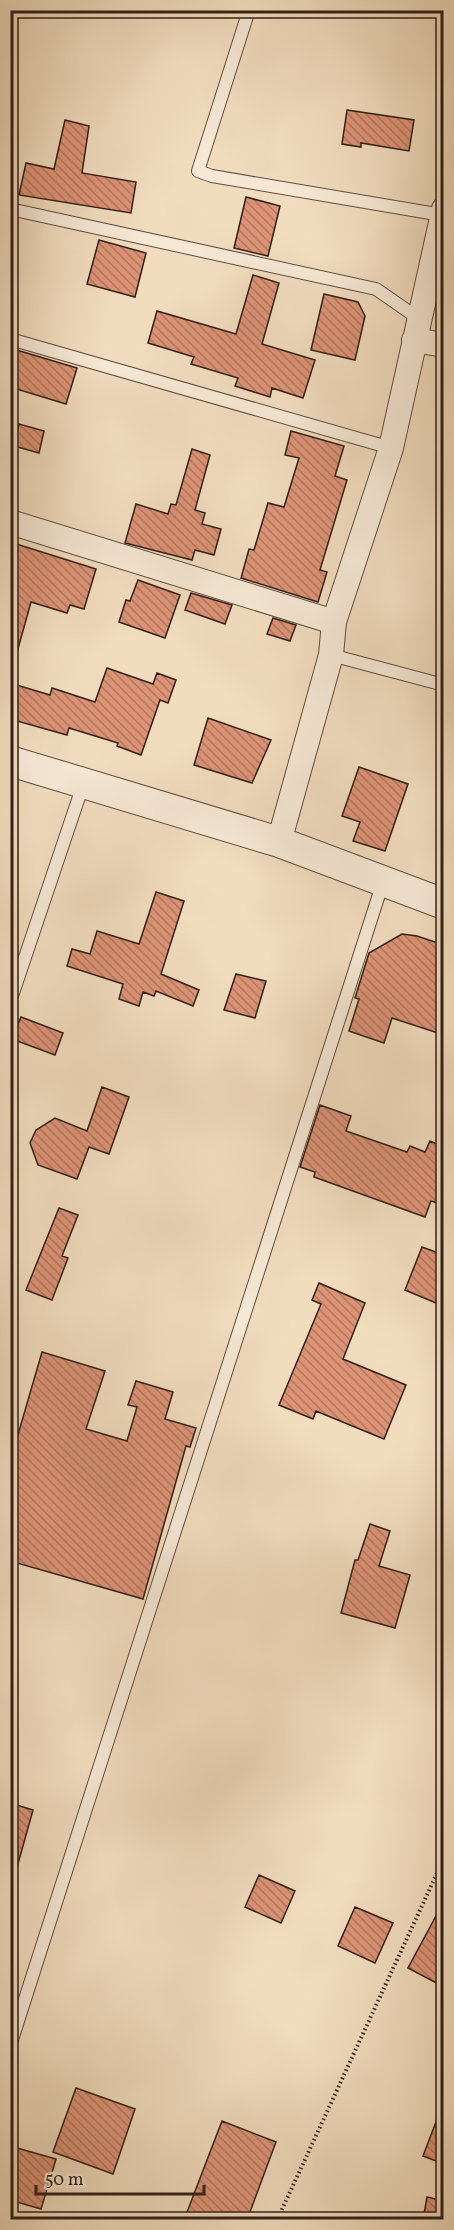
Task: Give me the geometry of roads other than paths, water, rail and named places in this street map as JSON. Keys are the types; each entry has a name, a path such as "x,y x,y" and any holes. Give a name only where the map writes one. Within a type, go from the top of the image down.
{"street":[{"path":"279,842 331,655 333,622 391,448 443,212"},
{"path":"416,329 444,345"},
{"path":"10,522 333,622"},
{"path":"10,761 84,781 279,842 444,904"}],"lane":[{"path":"249,10 198,171 212,176 443,212"},
{"path":"10,209 376,289 416,329"},
{"path":"10,339 391,448"},
{"path":"331,655 444,685"},
{"path":"10,1002 84,781"},
{"path":"10,2046 383,881"}]}
